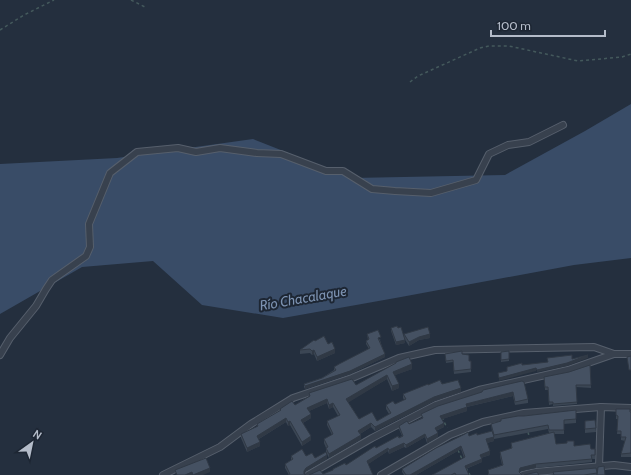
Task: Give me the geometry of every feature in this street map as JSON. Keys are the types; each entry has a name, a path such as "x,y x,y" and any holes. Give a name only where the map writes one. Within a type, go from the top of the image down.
{"street":[{"path":"0,355 10,338 36,306 52,280 86,256 90,248 89,224 110,173 137,152 178,148 196,152 220,148 257,153 281,154 326,171 343,171 372,189 395,192 431,193 476,180 489,154 508,145 530,142 563,125"},
{"path":"163,475 220,447 252,424 293,398 352,378 399,358 435,350 594,347 614,354"},
{"path":"308,475 372,438 436,405 479,390 568,370 614,354 631,354"},
{"path":"381,475 450,435 483,422 524,413 601,407 631,408"},
{"path":"599,467 601,407"},
{"path":"523,475 536,472 614,465 631,467"}],"path":[{"path":"0,30 24,15 54,0"},
{"path":"131,0 145,7"},
{"path":"410,82 418,76 480,48 489,46 509,46 578,61 622,57 631,54"},
{"path":"527,428 530,442"}],"water":[{"name":"Río Chacalaque","path":"631,104 631,258 574,265 283,318 202,305 153,261 82,267 0,314 0,164 117,158 253,139 352,178 505,175"}],"building":[{"path":"397,326 398,328 401,327 405,340 396,342 391,328"},
{"path":"428,327 430,334 409,342 404,334"},
{"path":"378,330 381,337 378,338 385,354 350,371 305,386 304,384 322,378 336,370 334,367 370,348 366,341 369,339 367,334"},
{"path":"324,336 328,344 332,342 335,349 317,357 314,350 300,350 314,340 315,341"},
{"path":"462,351 462,354 469,355 471,369 454,371 453,360 446,361 445,354"},
{"path":"509,351 509,359 501,360 501,352"},
{"path":"572,355 572,359 588,355 567,363 537,370 536,368 499,378 498,373 507,371 507,367 522,363 522,365 548,362 547,358"},
{"path":"631,356 631,370 629,370 627,357"},
{"path":"409,357 412,364 393,372 399,384 392,386 387,375 346,399 359,419 372,412 377,421 391,413 386,405 393,401 395,404 406,399 403,394 440,380 442,384 458,380 461,388 434,397 375,427 371,423 358,431 361,435 329,454 326,448 328,447 324,439 333,434 327,421 340,415 333,403 329,405 327,399 307,408 311,414 301,420 311,436 302,442 290,421 288,422 286,418 257,436 260,442 247,448 241,434 258,426 257,424 281,410 280,409 292,401 295,405 310,396 309,393 352,379 356,385 396,362"},
{"path":"590,365 591,385 576,385 577,402 553,404 553,402 549,402 548,387 545,387 544,377 569,372"},
{"path":"522,381 524,382 528,399 515,402 513,392 466,404 467,407 440,416 444,423 435,428 438,433 427,439 425,434 406,445 404,443 389,450 388,448 367,461 373,475 309,475 320,470 323,474 345,463 346,465 375,446 376,448 398,436 399,438 403,436 399,426 407,421 409,424 423,418 421,414 438,406 482,392 483,390"},
{"path":"616,409 630,409 631,453 621,454 626,437 621,437 621,431 617,431 618,416 616,415"},
{"path":"576,410 576,419 564,420 564,430 549,430 548,425 494,435 491,424 501,421 501,419 518,416"},
{"path":"595,420 596,428 585,429 585,421"},
{"path":"492,431 494,437 486,439 490,451 480,455 482,459 465,466 469,475 456,475 455,473 451,475 432,475 465,457 461,446 410,475 406,475 402,469 436,448 468,432 469,436 477,433 477,435"},
{"path":"554,432 556,444 574,441 574,446 590,444 591,449 595,449 595,455 591,455 592,459 536,464 520,468 519,472 522,475 489,475 488,470 503,465 500,452 512,448 511,443"},
{"path":"302,449 306,456 312,453 315,458 326,452 327,455 306,468 304,474 306,475 288,475 290,474 285,464 293,459 291,456"},
{"path":"206,458 210,468 193,475 192,472 185,475 177,475 175,470"},
{"path":"604,466 605,475 597,475 598,467"},
{"path":"596,468 597,473 584,475 554,475 553,472"},
{"path":"537,472 539,475 524,475"}]}
